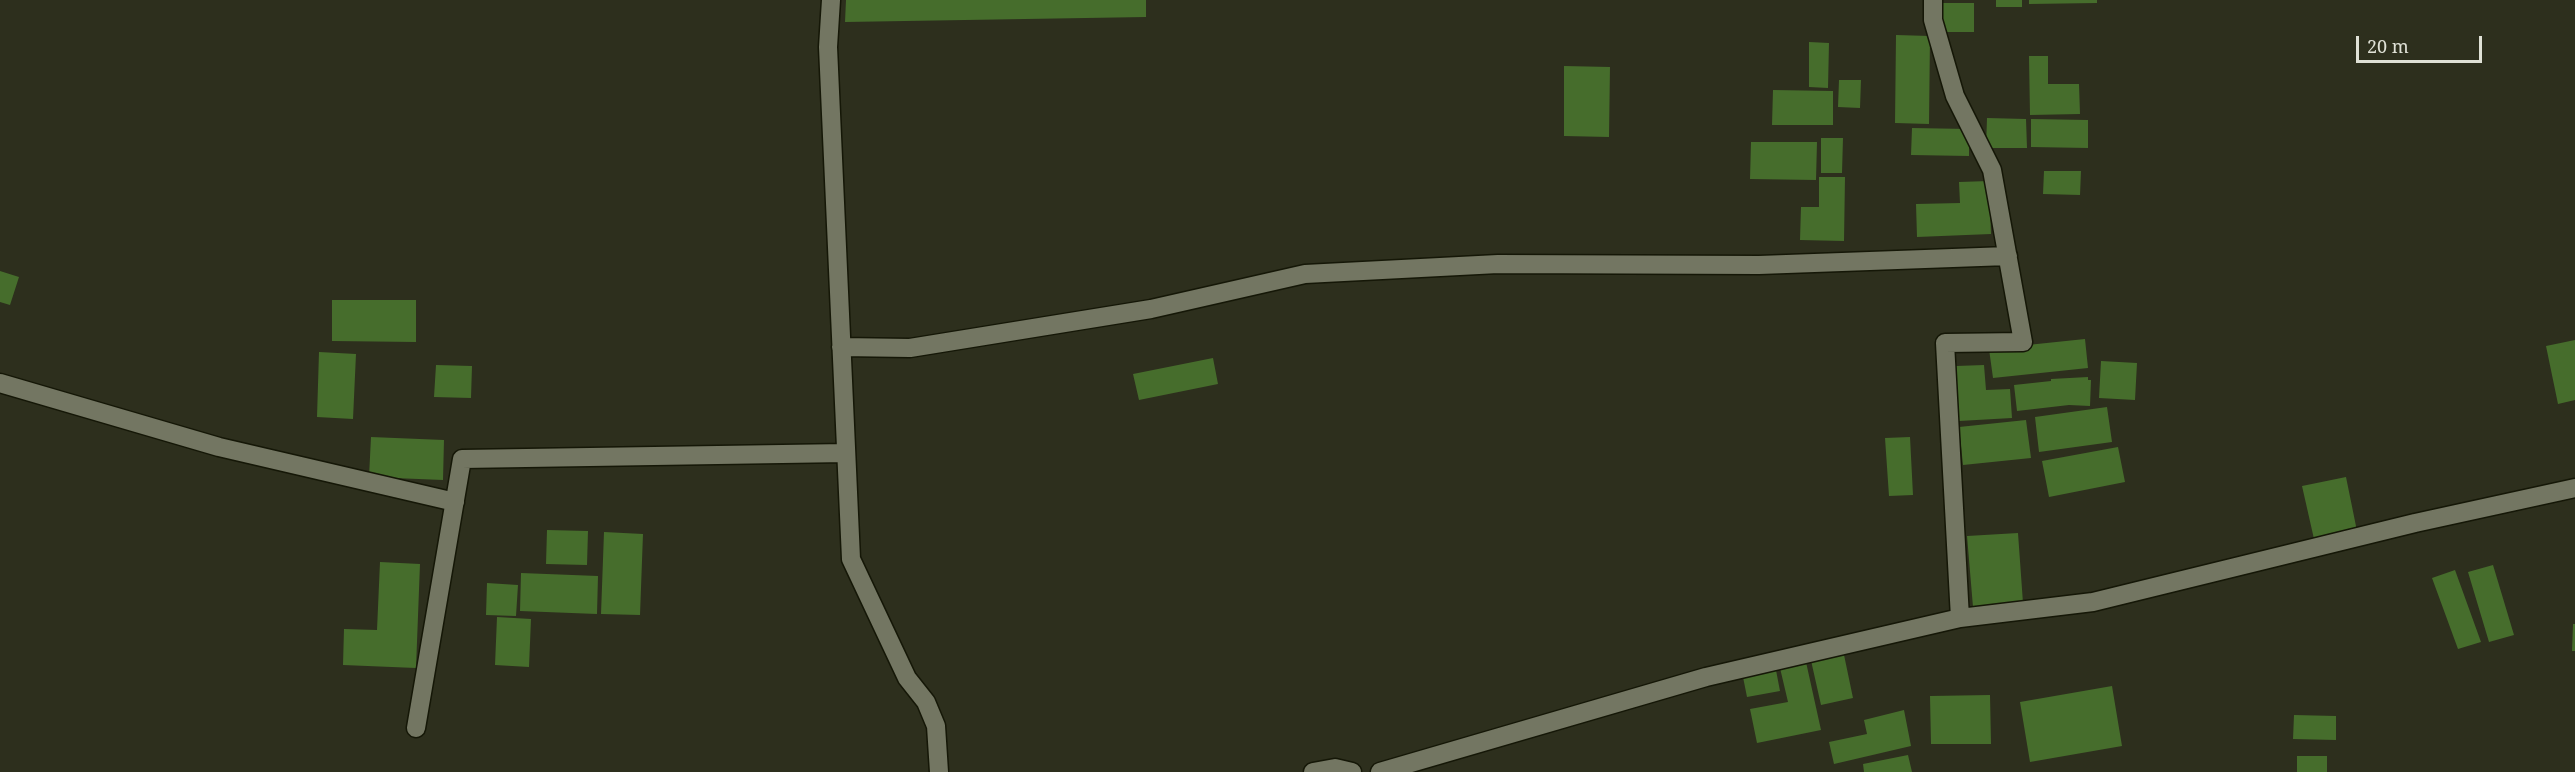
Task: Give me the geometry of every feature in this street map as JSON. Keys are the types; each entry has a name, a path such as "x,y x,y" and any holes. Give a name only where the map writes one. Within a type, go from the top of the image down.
{"street":[{"path":"831,0 828,47 851,559 907,678 926,702 936,726 939,772"},
{"path":"1933,0 1933,20 1955,96 1992,170 2022,342 1945,343 1959,618"},
{"path":"841,347 910,348 968,339 1151,309 1305,274 1498,264 1759,265 2007,256"},
{"path":"0,383 219,447 454,502"},
{"path":"416,728 462,459 846,453"},
{"path":"1380,772 1706,677 1959,618 2093,602 2415,523 2575,488"},
{"path":"1313,772 1335,768 1352,772"}],"building":[{"path":"846,0 1146,0 1146,17 845,22"},
{"path":"1996,0 2022,0 2022,7 1996,7"},
{"path":"2029,0 2097,0 2097,3 2029,4"},
{"path":"1941,3 1974,3 1974,32 1941,32"},
{"path":"1896,35 1930,36 1929,124 1895,123"},
{"path":"1809,42 1829,43 1828,88 1809,87"},
{"path":"2029,56 2048,56 2048,84 2079,84 2080,114 2030,115"},
{"path":"1564,66 1610,67 1609,137 1564,136"},
{"path":"1839,80 1861,80 1860,108 1838,107"},
{"path":"1773,90 1833,91 1833,125 1772,125"},
{"path":"1987,118 2026,119 2027,148 1986,148"},
{"path":"2031,119 2088,120 2088,148 2031,147"},
{"path":"1912,128 1969,129 1969,156 1911,155"},
{"path":"1821,138 1843,138 1842,173 1821,173"},
{"path":"1751,142 1817,142 1816,180 1750,179"},
{"path":"2044,171 2081,171 2080,195 2043,194"},
{"path":"1819,177 1845,177 1844,241 1800,240 1801,207 1819,207"},
{"path":"1989,181 1991,234 1917,237 1916,204 1960,203 1959,182"},
{"path":"0,271 19,277 10,305 0,302"},
{"path":"332,300 416,300 416,342 332,341"},
{"path":"2085,339 2088,368 1993,378 1989,349"},
{"path":"2575,340 2575,400 2558,404 2546,346"},
{"path":"319,352 356,354 353,419 317,417"},
{"path":"1213,358 1218,384 1139,400 1133,374"},
{"path":"2101,361 2137,363 2135,400 2099,398"},
{"path":"436,365 472,366 471,398 434,397"},
{"path":"1984,365 1986,390 2010,389 2012,418 1959,421 1956,366"},
{"path":"2088,377 2088,380 2091,380 2090,406 2069,405 2017,411 2014,385 2051,381 2051,379"},
{"path":"2107,407 2112,442 2039,452 2035,417"},
{"path":"2026,420 2031,458 1963,465 1959,427"},
{"path":"371,437 444,440 443,480 369,477"},
{"path":"1910,437 1913,495 1889,496 1885,438"},
{"path":"2118,447 2125,482 2049,497 2042,461"},
{"path":"2346,477 2357,531 2314,539 2302,486"},
{"path":"547,530 588,531 587,565 546,564"},
{"path":"604,532 643,534 640,615 601,614"},
{"path":"2018,533 2023,603 1973,607 1967,536"},
{"path":"380,562 420,564 416,668 343,665 344,629 377,630"},
{"path":"2493,565 2514,635 2489,642 2468,572"},
{"path":"2455,570 2481,642 2458,649 2432,578"},
{"path":"521,573 598,576 597,614 520,611"},
{"path":"487,583 518,585 516,616 486,615"},
{"path":"497,617 531,619 529,667 495,665"},
{"path":"2573,624 2575,624 2575,651 2572,651"},
{"path":"1843,650 1853,698 1821,705 1810,656"},
{"path":"1806,662 1821,730 1757,743 1750,709 1788,702 1780,668"},
{"path":"1775,665 1780,691 1747,697 1742,672"},
{"path":"2112,686 2122,746 2030,762 2020,702"},
{"path":"1990,695 1991,744 1931,744 1930,696"},
{"path":"1904,710 1911,746 1834,764 1829,742 1867,734 1864,720"},
{"path":"2294,715 2336,716 2336,740 2293,739"},
{"path":"1908,755 1912,772 1864,772 1863,764"},
{"path":"2297,756 2327,756 2327,772 2297,772"}]}
